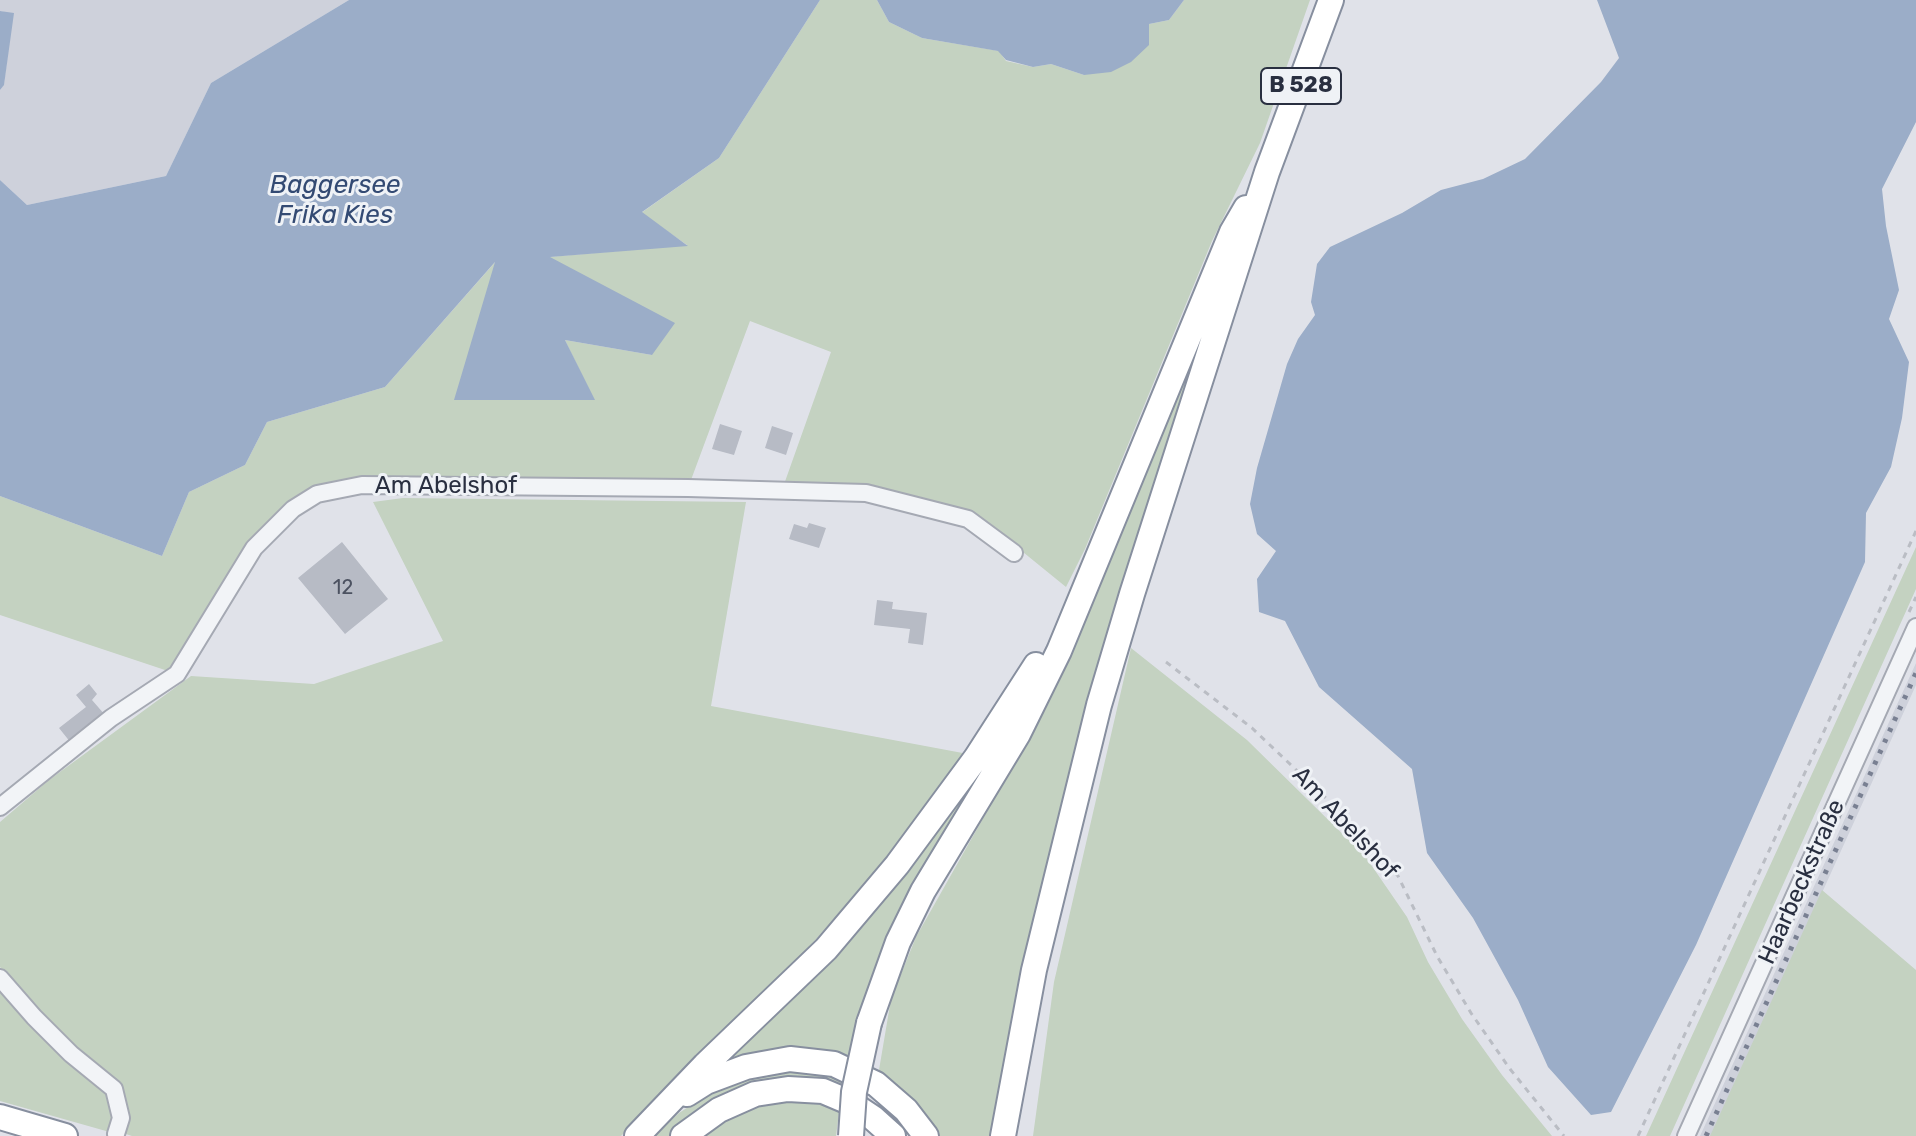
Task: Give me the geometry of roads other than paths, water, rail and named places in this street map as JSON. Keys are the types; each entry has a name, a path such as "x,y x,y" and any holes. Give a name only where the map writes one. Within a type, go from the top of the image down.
{"highway":[{"name":"B 528","path":"1267,172 1331,0"},
{"path":"851,1136 854,1092 869,1023 898,942 923,891 1018,734 1059,651 1232,232 1267,172"},
{"path":"1003,1136 1034,970 1099,705 1141,563 1267,172"},
{"path":"642,1131 705,1065 826,949 897,865 968,770 1032,672 1104,539"},
{"path":"642,1131 706,1082 746,1067 790,1059 834,1064 876,1084 906,1110 926,1136"},
{"path":"683,1136 719,1110 755,1094 788,1089 823,1091 849,1102 893,1136"},
{"path":"0,1117 65,1136"}],"street":[{"name":"Am Abelshof","path":"0,807 111,718 177,674 254,548 293,509 317,494 362,485 866,493 968,519 1014,553"},
{"name":"Haarbeckstraße","path":"1686,1136 1916,627"},
{"path":"0,978 52,1035 114,1089 121,1118 116,1134"}],"water":[{"name":"Baggersee Frika Kies","path":"349,0 820,0 719,158 642,212 688,246 550,257 675,323 652,355 565,340 595,400 454,400 495,262 385,387 267,422 245,465 189,492 162,556 0,496 0,180 27,205 166,176 211,83"},
{"path":"877,0 1184,0 1169,20 1149,24 1149,45 1131,62 1111,72 1084,75 1051,64 1033,67 1006,60 998,51 922,38 889,22"},
{"path":"1597,0 1916,0 1916,122 1882,189 1899,290 1889,319 1909,362 1902,418 1891,467 1866,513 1865,562 1696,945 1611,1112 1591,1115 1548,1067 1518,1000 1473,918 1427,853 1412,769 1319,687 1285,621 1259,612 1257,579 1276,551 1257,534 1250,504 1257,468 1287,364 1298,339 1315,315 1311,302 1317,264 1330,247 1402,213 1441,190 1483,179 1525,159 1601,82 1619,58"},
{"path":"0,11 14,13 4,85 0,90"}],"railway":[{"path":"1706,1136 1916,673"}]}
